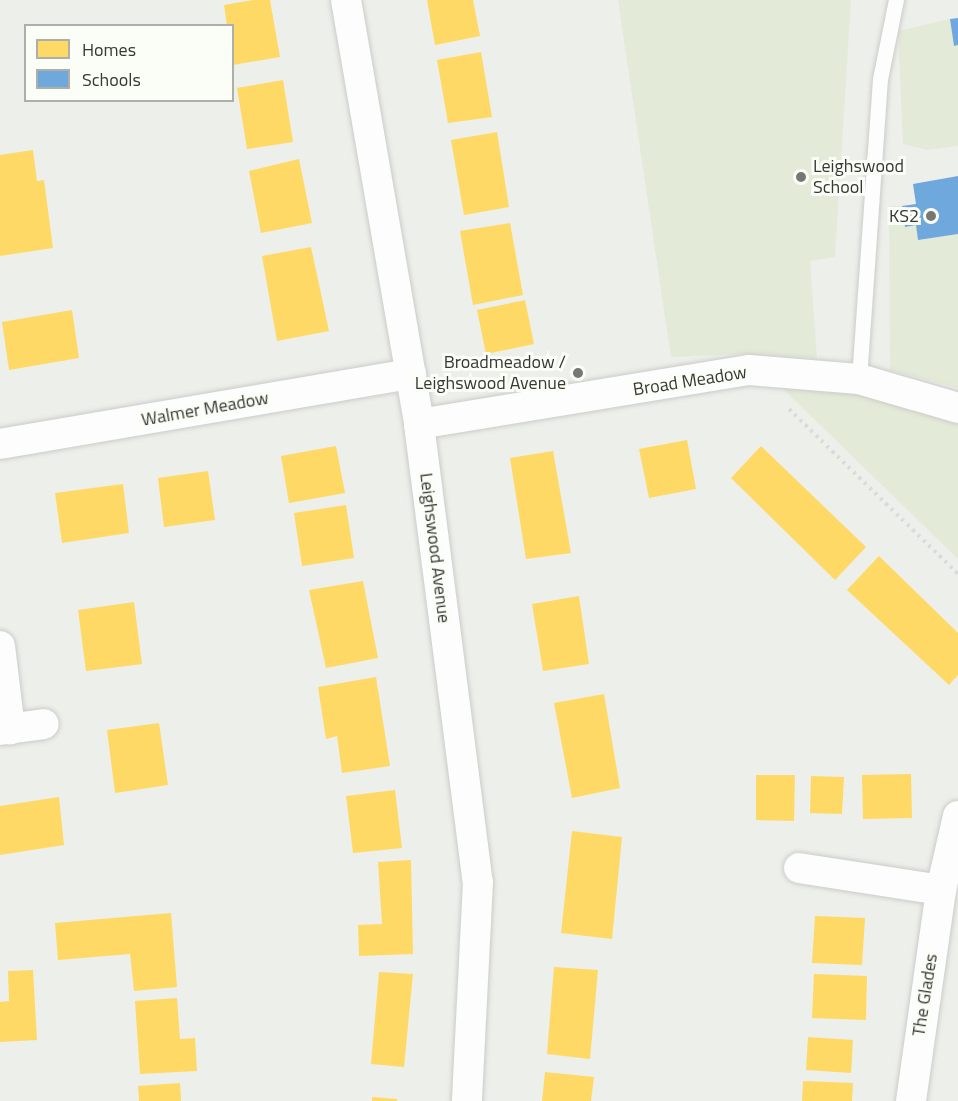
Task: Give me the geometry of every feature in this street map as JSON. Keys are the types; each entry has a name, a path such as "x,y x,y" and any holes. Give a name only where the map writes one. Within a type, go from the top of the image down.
{"street":[{"name":"Leighswood Avenue","path":"346,0 419,424 478,882 467,1101"},
{"name":"Broad Meadow","path":"419,424 749,370 859,379 958,408"},
{"name":"Walmer Meadow","path":"0,444 411,374"},
{"path":"0,646 5,729 44,724"},
{"name":"The Glades","path":"911,1101 941,890 958,816"},
{"path":"799,868 941,890"}],"lane":[{"path":"859,379 880,79 896,0"}],"path":[{"path":"749,370 958,574"}],"green space":[{"path":"618,0 851,0 835,257 810,261 817,358 741,354 671,357"},
{"path":"950,19 954,46 958,45 958,146 927,150 903,144 898,31"},
{"path":"889,206 902,206 905,227 916,225 919,240 958,234 958,388 890,370"},
{"path":"779,385 852,388 958,420 958,559"}],"building: Homes":[{"path":"253,0 270,0 280,57 234,65 234,24 227,24 224,5"},
{"path":"427,0 473,0 480,36 435,45"},
{"path":"481,52 492,117 448,123 437,60"},
{"path":"283,80 293,142 247,149 237,88"},
{"path":"497,132 509,207 464,215 451,140"},
{"path":"33,150 37,181 44,180 53,248 0,256 0,155"},
{"path":"299,159 312,223 261,233 249,171"},
{"path":"510,223 523,295 473,305 460,231"},
{"path":"311,247 329,331 277,341 262,256"},
{"path":"525,300 534,344 486,354 477,310"},
{"path":"72,310 79,358 9,370 2,322"},
{"path":"687,440 696,489 649,498 639,449"},
{"path":"336,446 345,493 289,503 281,456"},
{"path":"761,446 866,547 835,580 731,478"},
{"path":"553,451 571,553 526,559 510,458"},
{"path":"208,471 215,520 164,527 158,478"},
{"path":"123,484 129,533 62,543 55,493"},
{"path":"346,505 354,558 302,566 294,513"},
{"path":"879,556 958,633 958,675 949,685 847,590"},
{"path":"363,581 378,658 326,668 309,590"},
{"path":"579,596 589,664 543,671 532,604"},
{"path":"134,602 142,664 86,671 78,610"},
{"path":"376,677 390,766 342,773 337,736 326,739 318,687"},
{"path":"604,694 620,788 572,798 554,703"},
{"path":"159,723 168,785 115,793 107,730"},
{"path":"911,774 912,818 863,819 862,775"},
{"path":"756,775 795,775 794,821 756,820"},
{"path":"811,776 844,777 842,814 810,813"},
{"path":"395,790 402,848 353,853 346,796"},
{"path":"59,797 64,845 0,855 0,806"},
{"path":"572,831 622,837 612,939 561,933"},
{"path":"411,860 413,954 359,956 358,925 382,924 378,862"},
{"path":"171,913 177,987 134,991 130,954 58,960 55,923"},
{"path":"815,916 865,918 862,965 812,963"},
{"path":"554,967 598,970 590,1059 547,1054"},
{"path":"33,970 37,1040 0,1042 0,1002 9,1001 8,971"},
{"path":"379,972 413,974 404,1067 371,1064"},
{"path":"814,974 867,976 866,1020 812,1018"},
{"path":"177,998 180,1039 195,1038 197,1071 140,1074 135,1001"},
{"path":"808,1037 853,1040 851,1073 806,1070"},
{"path":"545,1072 594,1077 591,1101 542,1101"},
{"path":"803,1081 853,1083 852,1101 802,1101"},
{"path":"180,1083 181,1101 139,1101 138,1086"},
{"path":"372,1097 397,1099 397,1101 372,1101"}],"building: Schools":[{"path":"958,18 958,45 954,46 950,19"},
{"name":"KS2","path":"958,176 958,234 918,240 916,225 905,227 902,206 916,204 913,184"}],"place":[{"name":"Leighswood School","path":"801,177"},
{"name":"KS2","path":"931,216"},
{"name":"Broadmeadow / Leighswood Avenue","path":"578,373"}]}
